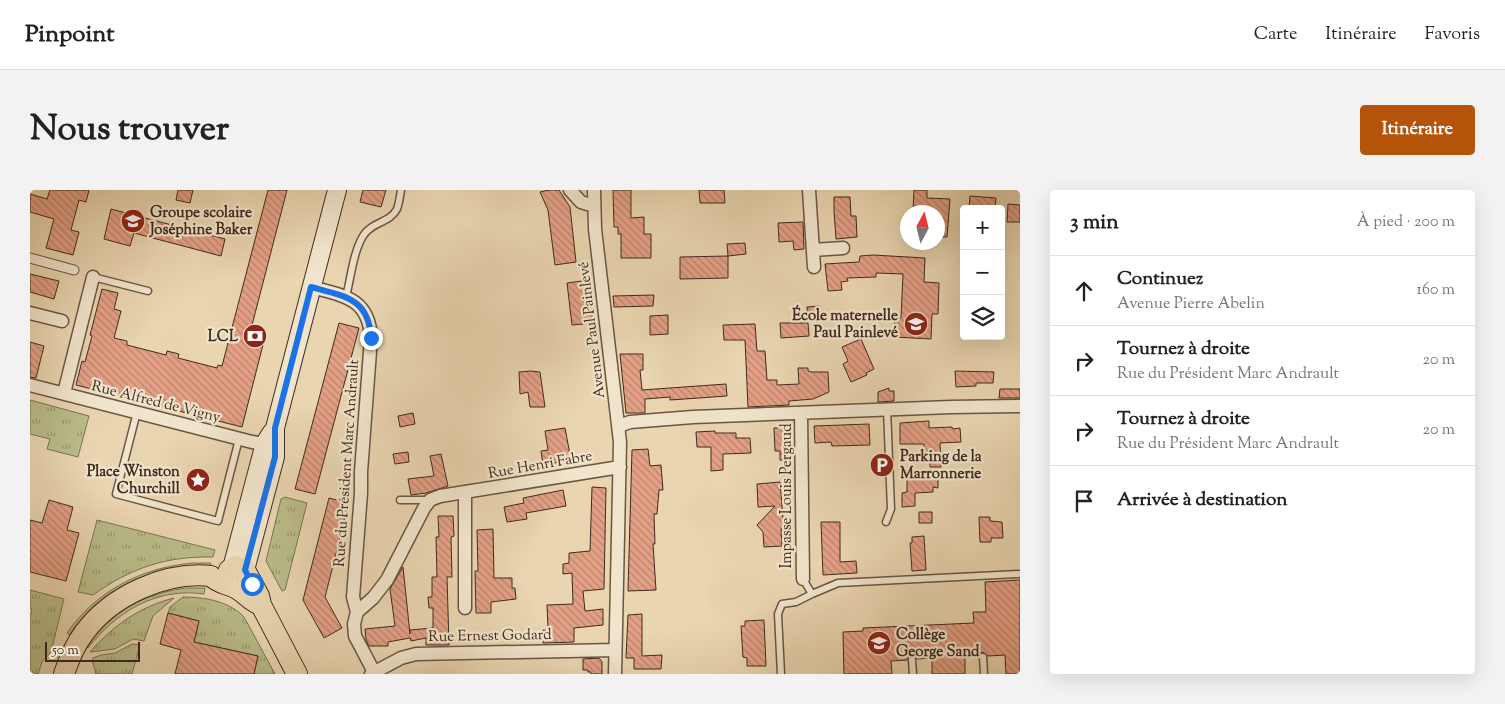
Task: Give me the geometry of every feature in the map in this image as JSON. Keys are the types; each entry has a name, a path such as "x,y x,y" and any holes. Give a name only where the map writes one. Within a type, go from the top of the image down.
{"main road":[{"path":"233,576 275,457 270,444 337,190"},
{"path":"64,674 76,645 84,632 95,620 120,600 169,579 189,576 233,576"},
{"path":"233,576 250,600 261,605 297,674"}],"street":[{"path":"570,190 581,202 594,206"},
{"name":"Avenue Paul Painlevé","path":"594,190 597,248 619,426 620,467 614,674"},
{"path":"809,190 814,267"},
{"path":"813,250 843,248"},
{"path":"30,258 74,270"},
{"path":"64,394 93,277"},
{"name":"Rue du Président Marc Andrault","path":"311,287 346,296 355,301 367,316 370,326 371,338 353,597 357,612 354,624 355,636 372,673"},
{"path":"30,313 62,321"},
{"name":"Rue Alfred de Vigny","path":"30,385 239,439 260,444 270,444"},
{"path":"619,426 630,422 654,420 887,409 1020,406"},
{"name":"Impasse Louis Pergaud","path":"801,413 803,579"},
{"name":"Rue Henri Fabre","path":"430,500 440,496 620,467"},
{"path":"465,493 465,608"},
{"path":"357,612 373,598 387,580 430,500"},
{"name":"Rue Ernest Godard","path":"372,673 401,658 416,654 615,650"}],"lane":[{"path":"346,296 363,236 370,228 391,217 397,210 401,190"},
{"path":"93,277 148,291"},
{"path":"886,522 891,509 887,409"},
{"path":"137,412 116,494 218,521 239,439"},
{"path":"400,500 430,500"},
{"path":"781,674 778,614 782,604 796,602 838,583 1020,574"},
{"path":"803,579 812,594"},
{"path":"983,657 984,674"},
{"path":"912,660 913,674"}],"green space":[{"path":"30,400 89,416 78,457 47,449 50,439 30,434"},
{"path":"285,497 307,503 285,590 282,591 266,561 281,499"},
{"path":"97,520 215,550 213,557 164,561 135,571 93,595 78,592"},
{"path":"192,563 211,563 210,566 168,570 130,582 97,604 82,618 69,635 67,633 92,605 121,584 155,570"},
{"path":"186,588 205,588 204,594 170,594 139,605 111,623 87,647 107,624 130,606 157,594"},
{"path":"30,590 64,599 51,652 42,662 38,674 30,674 30,617 32,609 30,608"},
{"path":"183,597 216,601 231,607 244,617 275,674 254,674 258,656 194,642 199,621 168,613 170,607"},
{"path":"174,598 153,616 144,641 133,639 115,649 90,652 108,633 128,618 149,606"},
{"path":"132,644 140,645 132,674 96,674 93,658 115,653"}],"building":[{"path":"50,190 89,190 86,202 79,200 71,230 79,232 73,255 46,248 54,219 30,212 30,194 47,199"},
{"path":"178,190 193,190 190,203 176,200"},
{"path":"268,190 287,190 251,329 266,333 242,427 76,385 82,361 85,362 102,289 118,293 114,309 121,311 114,338 127,341 127,345 166,355 167,351 179,354 178,358 217,368 218,365 222,366"},
{"path":"363,190 386,190 381,207 360,202"},
{"path":"559,190 570,207 576,262 555,265 548,210 540,192"},
{"path":"613,190 631,190 631,218 644,217 644,234 651,234 651,258 621,258 621,234 618,234 618,227 614,227"},
{"path":"699,190 724,190 725,203 700,203"},
{"path":"914,190 927,190 927,198 950,199 947,237 945,237 945,205 913,205"},
{"path":"970,196 996,198 995,205 969,205"},
{"path":"834,197 850,197 851,216 856,216 857,237 836,239"},
{"path":"1008,204 1020,205 1020,222 1007,222"},
{"path":"111,209 225,239 221,256 134,233 130,246 104,239"},
{"path":"803,222 804,249 794,250 793,241 779,242 778,223"},
{"path":"745,243 746,254 728,256 727,244"},
{"path":"728,256 728,278 680,279 680,257"},
{"path":"860,256 925,258 924,282 939,283 938,314 932,314 931,339 894,337 895,318 901,318 903,274 876,273 876,277 847,278 848,281 841,282 842,290 828,291 825,264 859,262"},
{"path":"30,274 59,281 54,299 30,292"},
{"path":"589,280 594,323 572,325 567,283"},
{"path":"654,295 653,306 614,307 613,296"},
{"path":"820,306 821,318 808,319 807,307"},
{"path":"668,315 668,334 650,335 650,316"},
{"path":"339,323 359,328 315,494 295,489"},
{"path":"780,323 808,323 809,336 781,338"},
{"path":"755,324 757,351 765,351 767,380 777,380 777,385 799,384 798,368 808,368 808,371 812,372 828,372 829,392 813,399 789,401 789,405 748,407 745,340 724,340 723,325"},
{"path":"861,339 874,369 866,373 867,375 851,382 843,364 848,361 842,347"},
{"path":"30,342 44,346 36,378 30,377"},
{"path":"620,354 643,354 643,370 640,370 642,390 726,384 727,396 670,400 670,397 645,399 645,413 626,413"},
{"path":"955,371 994,372 993,383 976,383 976,386 956,387"},
{"path":"519,372 540,372 545,407 530,407 528,392 520,394"},
{"path":"889,388 889,391 894,391 894,401 878,402 878,392"},
{"path":"1000,389 1020,389 1020,398 999,398"},
{"path":"413,413 415,424 400,427 398,416"},
{"path":"929,421 929,428 960,428 961,442 940,443 941,467 930,467 930,452 924,452 924,444 900,444 900,423"},
{"path":"869,424 870,445 832,446 831,442 815,443 814,426"},
{"path":"565,428 571,460 543,465 541,451 548,450 545,431"},
{"path":"774,428 790,428 791,460 780,460 780,451 775,451"},
{"path":"715,431 715,433 736,433 736,438 750,438 751,453 723,454 723,470 711,471 711,447 697,447 696,432"},
{"path":"648,449 650,466 661,465 663,490 659,490 657,514 654,514 655,544 653,544 656,590 628,591 632,450"},
{"path":"408,452 409,462 395,464 393,454"},
{"path":"441,454 448,486 426,493 411,495 408,479 434,476 430,456"},
{"path":"920,475 938,475 938,488 933,487 933,492 915,493 915,506 902,507 902,493 907,492 907,479 920,478"},
{"path":"780,482 784,529 781,529 782,546 764,547 763,532 757,525 775,506 758,507 757,484"},
{"path":"592,487 606,488 604,589 583,591 585,611 603,609 603,625 574,628 574,642 543,643 543,630 546,631 546,628 548,628 547,605 573,604 572,573 563,574 563,564 569,563 569,553 590,551"},
{"path":"563,490 566,506 526,513 527,519 507,522 504,507 524,503 523,498"},
{"path":"329,498 349,503 325,597 342,628 324,638 303,600"},
{"path":"49,500 73,507 67,530 79,533 66,581 30,572 30,520 42,523"},
{"path":"919,512 932,512 932,523 919,523"},
{"path":"438,516 453,516 454,536 451,537 452,577 447,577 449,645 426,645 426,638 411,641 410,638 388,642 388,646 369,646 366,640 365,629 395,626 390,589 403,567 410,634 410,630 433,628 433,608 429,608 428,597 432,597 432,577 437,577 436,537 439,537"},
{"path":"979,517 990,517 990,521 1002,522 1003,538 991,538 991,542 980,542"},
{"path":"821,522 840,522 840,562 856,561 857,573 823,575"},
{"path":"493,529 494,578 512,578 512,588 515,588 516,599 491,602 491,613 476,613 475,571 478,571 477,530"},
{"path":"924,536 926,570 912,571 910,543 912,543 912,537"},
{"path":"1020,580 1020,674 1006,674 1005,655 988,656 983,652 978,656 965,657 965,674 932,674 932,658 917,659 912,655 907,660 891,661 892,674 844,674 843,632 863,631 863,628 974,623 973,612 986,612 985,582"},
{"path":"168,613 199,621 194,642 258,656 254,674 175,674 181,650 160,644"},
{"path":"642,614 642,656 662,655 661,669 634,669 634,658 626,658 628,615"},
{"path":"764,620 766,666 747,666 747,658 743,657 741,626 745,626 745,621"},
{"path":"599,658 602,662 602,674 591,674 588,670 583,670 583,659"}],"place":[{"name":"Groupe scolaire Joséphine Baker","path":"133,221"},
{"name":"École maternelle Paul Painlevé","path":"916,324"},
{"name":"LCL","path":"255,336"},
{"name":"Parking de la Marronnerie","path":"882,465"},
{"name":"Place Winston Churchill","path":"198,480"},
{"name":"Collège George Sand","path":"879,643"}],"route":[{"path":"252,584 245,570 275,457 275,428 311,287 346,296 355,301 367,316 371,338"}]}
